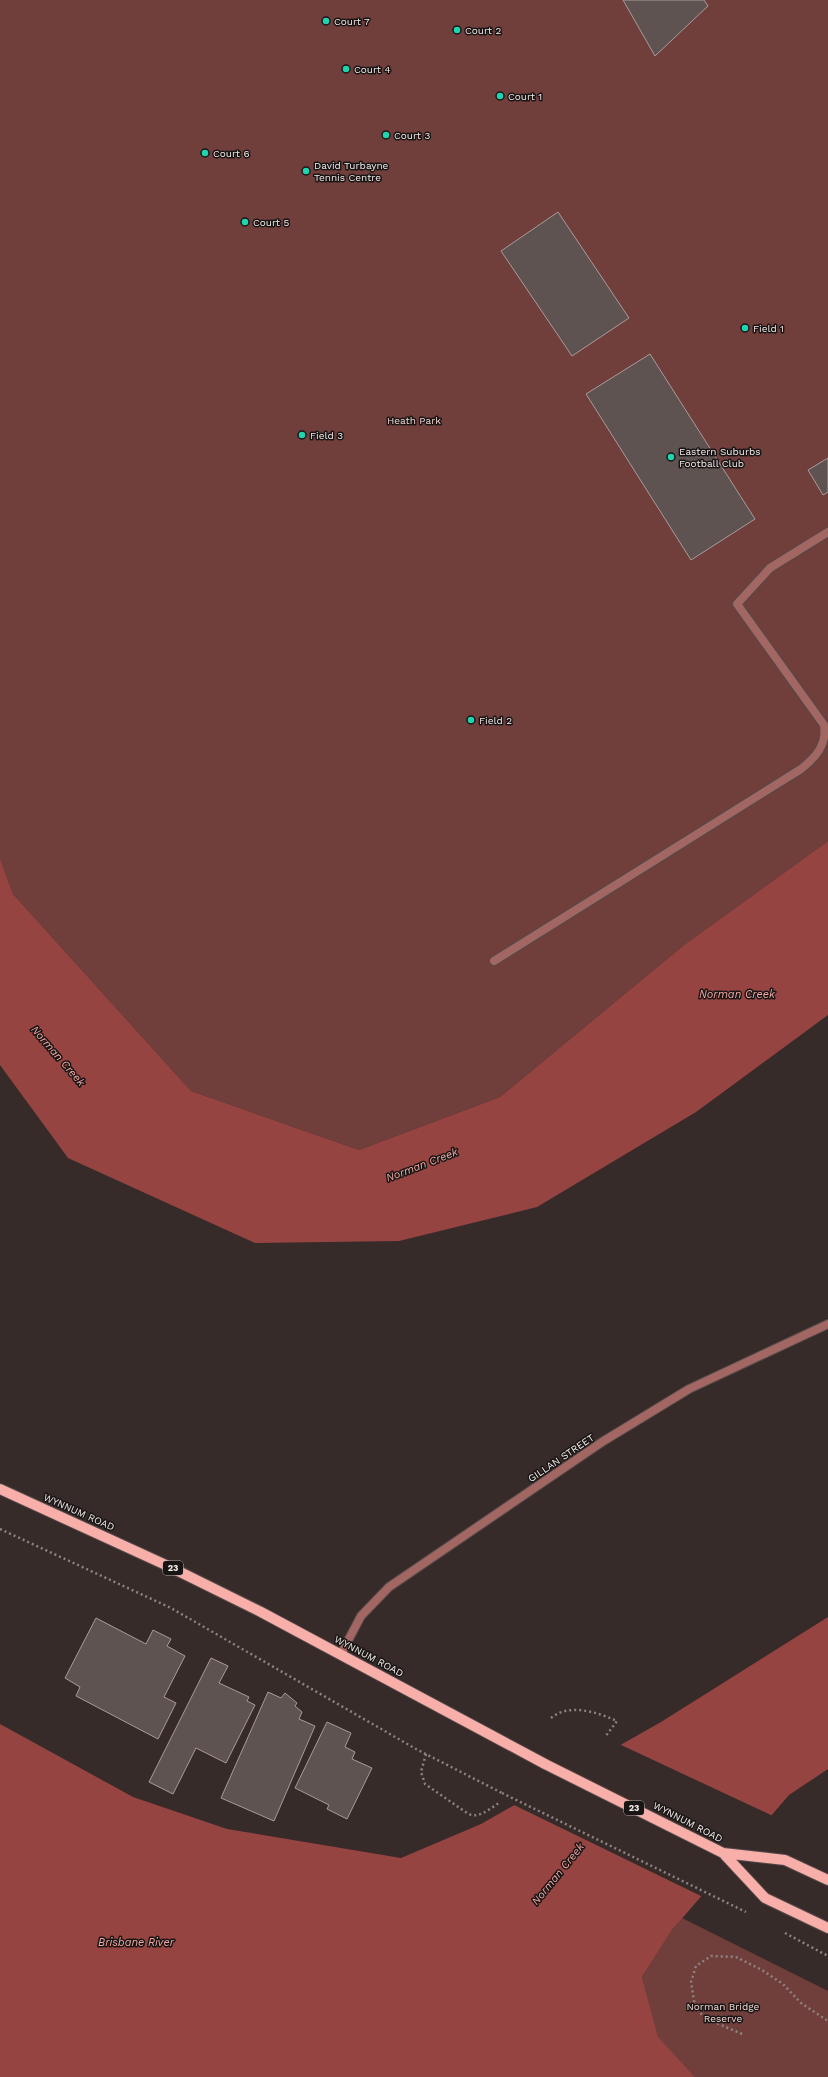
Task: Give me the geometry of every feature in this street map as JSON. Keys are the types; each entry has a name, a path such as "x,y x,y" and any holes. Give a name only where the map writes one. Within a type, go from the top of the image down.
{"main road":[{"name":"WYNNUM ROAD","path":"0,1490 168,1566 341,1654 545,1764 723,1853"},
{"name":"23","path":"723,1853 785,1860 828,1880"},
{"name":"23","path":"723,1853 765,1898 828,1928"}],"street":[{"path":"494,961 801,769 816,757 826,735 824,725 737,604 770,568 828,532"},
{"name":"GILLAN STREET","path":"341,1654 360,1616 389,1587 602,1442 709,1379 828,1324"}],"path":[{"path":"0,1528 171,1608 426,1754 752,1916"},
{"path":"550,1718 558,1712 570,1710 600,1714 617,1721 605,1737"},
{"path":"426,1754 421,1772 425,1784 467,1813 473,1816 478,1816 500,1803"},
{"path":"780,1931 828,1956"},
{"path":"742,2034 705,2018 695,2007 691,1982 696,1966 711,1956 736,1957 762,1970 783,1984 801,2003 828,2021"}],"green space":[{"name":"Heath Park","path":"0,0 828,0 828,841 684,945 500,1097 359,1150 191,1091 13,894 0,858"},
{"name":"Norman Bridge Reserve","path":"682,1918 828,1991 828,2077 695,2077 658,2038 642,1977 672,1930"}],"water":[{"name":"Norman Creek","path":"828,841 828,1015 696,1112 537,1207 399,1241 255,1243 68,1158 0,1065 0,858 13,894 191,1091 359,1150 500,1097 684,945"},
{"name":"Brisbane River","path":"828,1617 828,1769 789,1795 672,1930 642,1977 658,2037 695,2077 0,2077 0,1724 133,1797 227,1829 401,1858 481,1824 661,1722"}],"pier":[{"path":"619,1744 773,1816 703,1897 512,1804"}],"building":[{"path":"623,0 704,0 708,6 655,56"},
{"path":"558,212 629,318 572,356 501,251"},
{"name":"Eastern Suburbs Football Club","path":"650,354 755,519 691,560 586,394"},
{"path":"828,458 828,492 823,495 808,470"},
{"path":"96,1618 146,1644 153,1630 171,1639 167,1646 185,1656 164,1697 176,1703 158,1739 76,1696 80,1687 65,1678"},
{"path":"211,1658 228,1666 219,1683 249,1697 247,1701 255,1705 226,1763 196,1748 173,1794 149,1782"},
{"path":"268,1692 281,1698 285,1693 297,1703 295,1706 302,1712 299,1719 315,1726 274,1821 221,1798"},
{"path":"327,1722 351,1733 345,1747 355,1752 352,1759 372,1768 347,1819 327,1809 329,1805 295,1788"}],"place":[{"name":"Court 7","path":"326,21"},
{"name":"Court 2","path":"457,30"},
{"name":"Court 4","path":"346,69"},
{"name":"Court 1","path":"500,96"},
{"name":"Court 3","path":"386,135"},
{"name":"Court 6","path":"205,153"},
{"name":"David Turbayne Tennis Centre","path":"306,171"},
{"name":"Court 5","path":"245,222"},
{"name":"Field 1","path":"745,328"},
{"name":"Field 3","path":"302,435"},
{"name":"Eastern Suburbs Football Club","path":"671,457"},
{"name":"Field 2","path":"471,720"}]}
